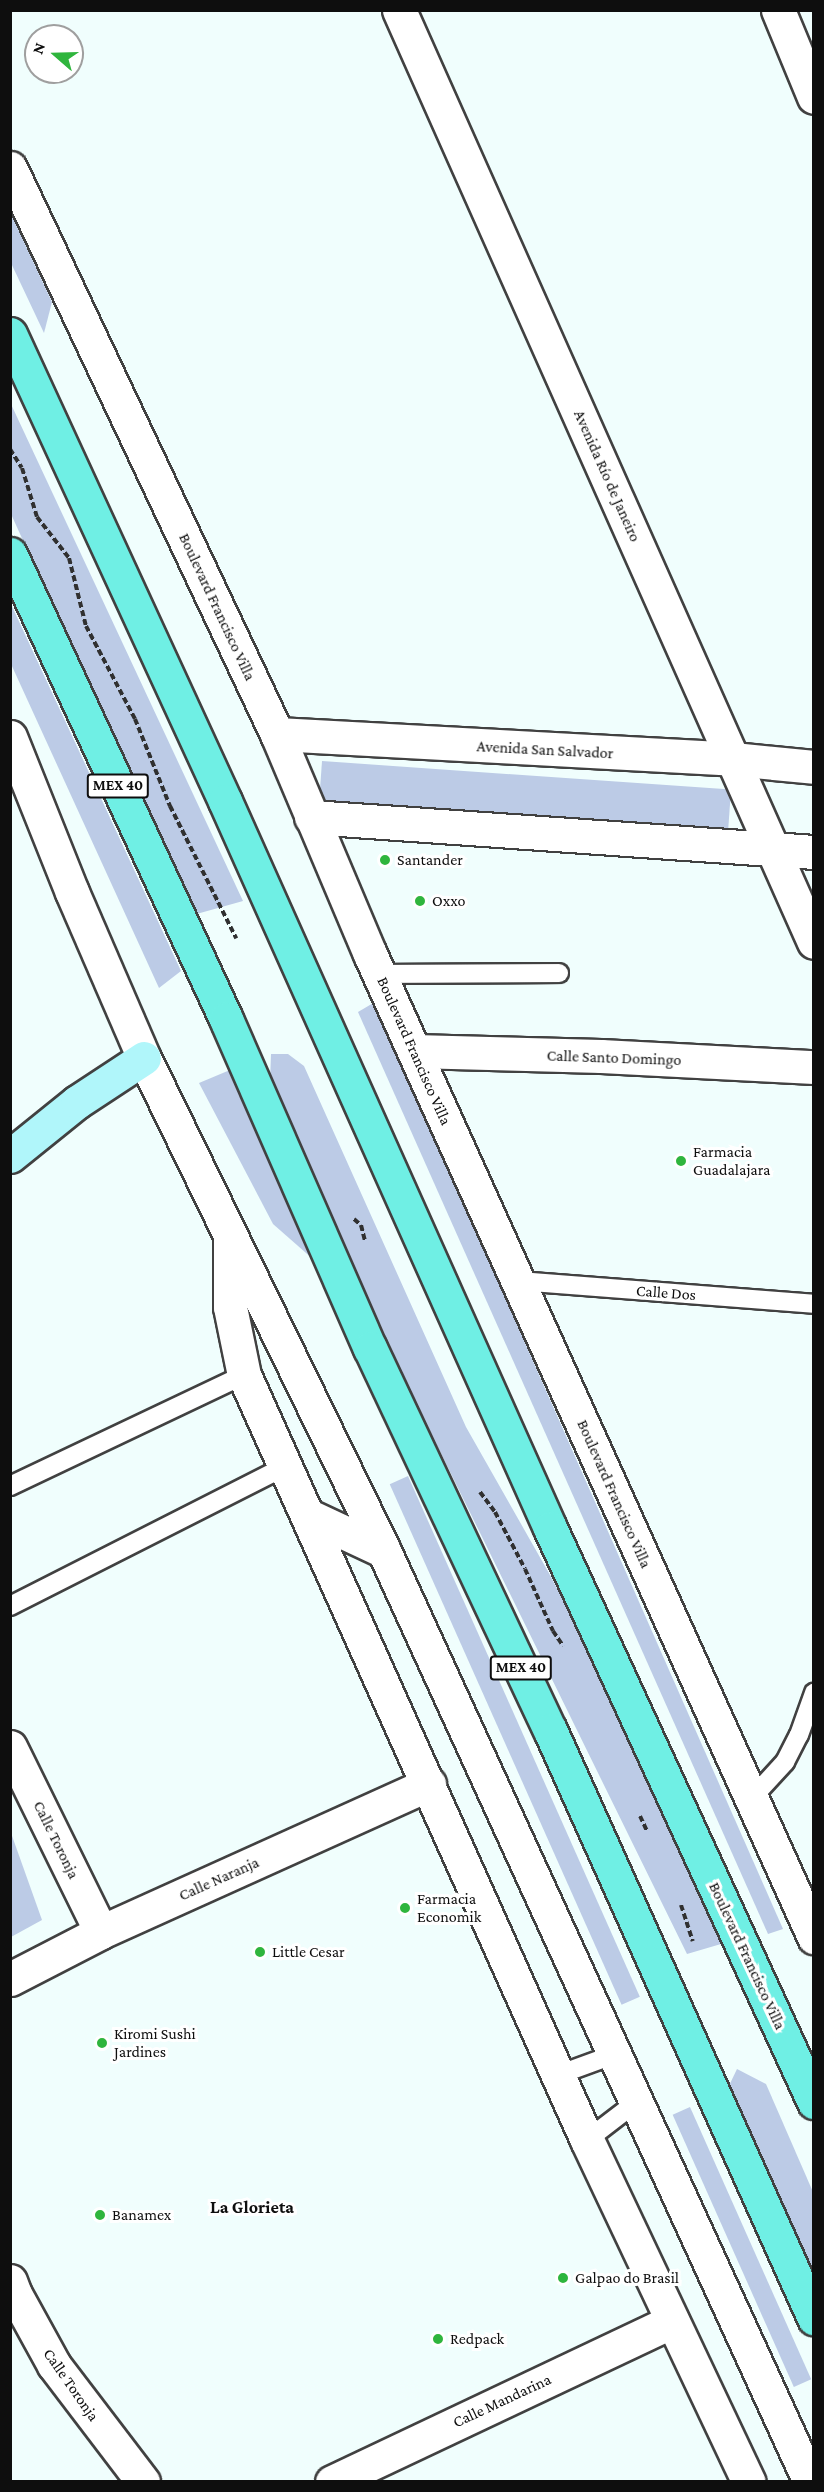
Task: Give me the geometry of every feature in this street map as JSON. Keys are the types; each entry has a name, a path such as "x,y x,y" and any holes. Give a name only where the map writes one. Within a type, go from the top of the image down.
{"main road":[{"name":"Boulevard Francisco Villa","path":"10,334 225,801 540,1506 813,2102"},
{"name":"MEX 40","path":"10,554 226,1019 370,1348 550,1730 813,2318"},
{"path":"10,1156 77,1102 144,1058"}],"street":[{"name":"Avenida Río de Janeiro","path":"399,10 813,942"},
{"path":"778,10 813,97"},
{"name":"Boulevard Francisco Villa","path":"10,168 277,734 414,1051 813,1936"},
{"name":"Avenida San Salvador","path":"277,734 733,759 813,767"},
{"path":"10,737 72,892 144,1058 384,1551 810,2481"},
{"path":"311,817 813,852"},
{"name":"Calle Santo Domingo","path":"414,1051 612,1057 813,1067"},
{"path":"230,1238 230,1307 244,1376 587,2140 749,2481"},
{"path":"306,1515 384,1551"},
{"name":"Calle Toronja","path":"10,1747 101,1932"},
{"name":"Calle Naranja","path":"10,1979 101,1932 429,1784"},
{"name":"Calle Toronja","path":"12,2291 54,2365 143,2481"},
{"name":"Calle Mandarina","path":"335,2481 672,2320"}],"lane":[{"path":"380,974 559,973"},
{"name":"Calle Dos","path":"518,1281 813,1304"},
{"path":"10,1486 244,1376"},
{"path":"10,1606 284,1467"},
{"path":"752,1798 785,1762 800,1735 813,1693"},
{"path":"558,2075 613,2055"},
{"path":"587,2140 635,2103"}],"path":[{"path":"10,449 22,468 37,517 69,558 86,626 135,719 170,806 236,939"},
{"path":"353,1218 361,1225 366,1245"},
{"path":"477,1488 495,1512 525,1569 552,1631 565,1650"},
{"path":"640,1814 649,1833"},
{"path":"680,1900 693,1941"}],"shaded area":[{"path":"11,214 52,302 44,333 11,263"},
{"path":"10,402 243,901 193,915 11,514"},
{"path":"10,602 181,971 159,988 11,664"},
{"path":"322,761 731,790 728,838 319,810"},
{"path":"375,1002 783,1929 768,1934 358,1012"},
{"path":"271,1054 288,1054 304,1066 466,1427 550,1575 640,1749 721,1944 687,1954 339,1246 270,1082"},
{"path":"230,1070 314,1260 273,1224 199,1083"},
{"path":"408,1476 640,1997 622,2005 390,1484"},
{"path":"11,1833 42,1920 10,1937"},
{"path":"737,2069 766,2084 813,2192 813,2285 726,2092"},
{"path":"690,2107 811,2379 794,2387 673,2115"}],"place":[{"name":"Santander","path":"385,860"},
{"name":"Oxxo","path":"420,901"},
{"name":"Farmacia Guadalajara","path":"681,1161"},
{"name":"Farmacia Economik","path":"405,1908"},
{"name":"Little Cesar","path":"260,1952"},
{"name":"Kiromi Sushi Jardines","path":"102,2043"},
{"name":"Banamex","path":"100,2215"},
{"name":"Galpao do Brasil","path":"563,2278"},
{"name":"Redpack","path":"438,2339"}],"district":[{"name":"La Glorieta","path":"252,2207"}]}
